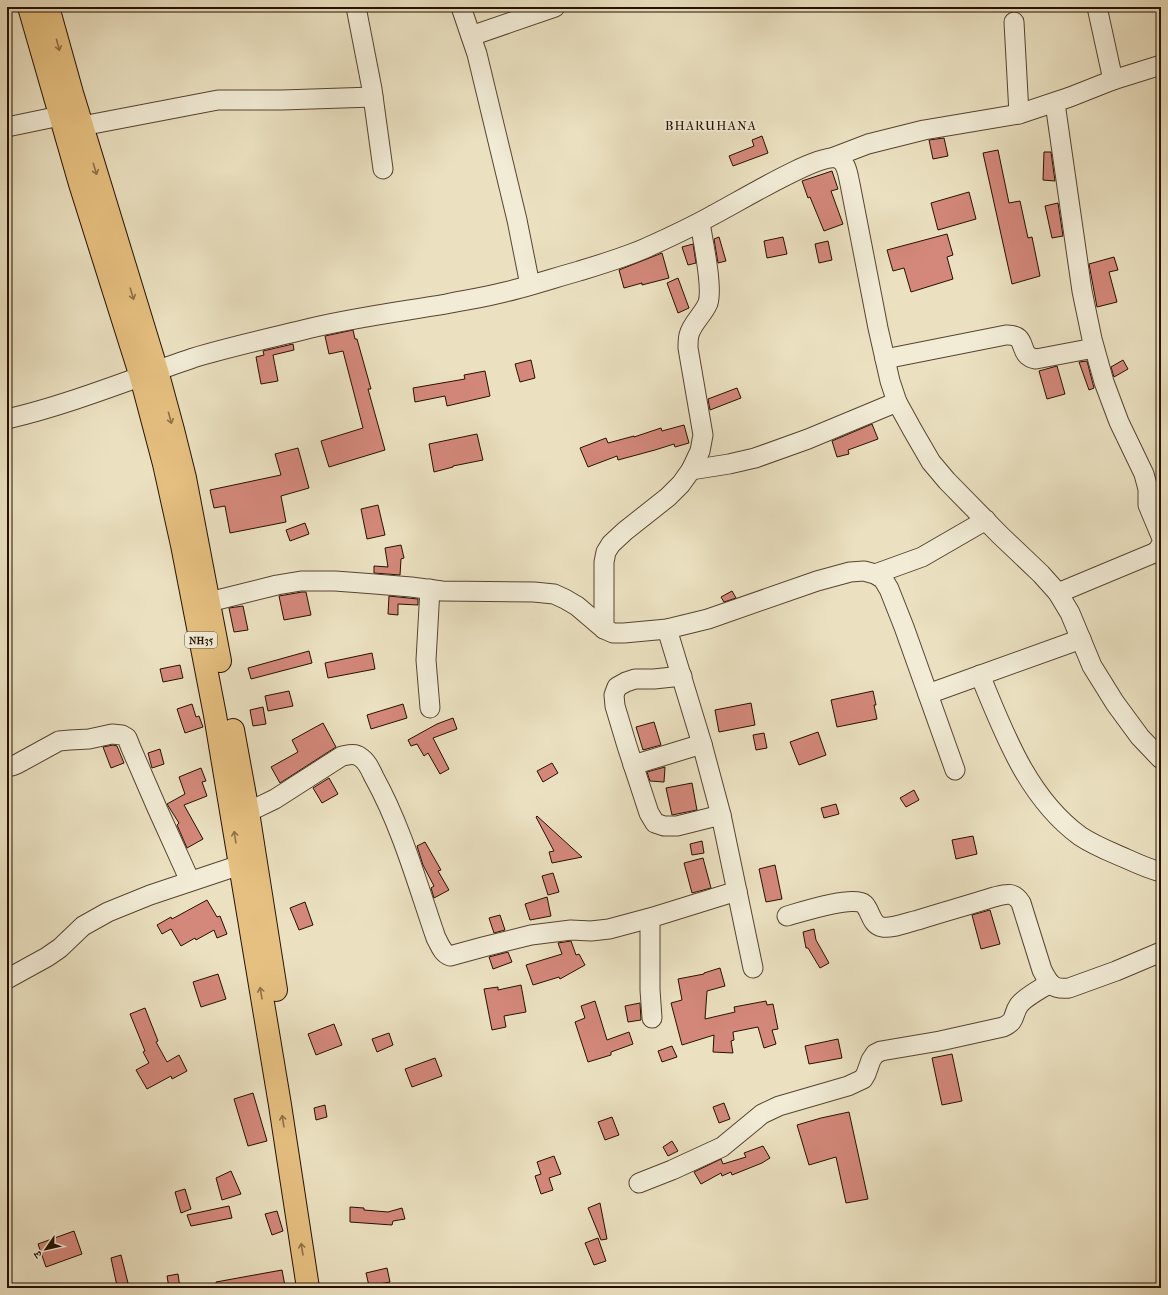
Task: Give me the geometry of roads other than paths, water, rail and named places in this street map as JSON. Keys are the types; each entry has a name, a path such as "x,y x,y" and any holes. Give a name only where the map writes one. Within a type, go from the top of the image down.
{"highway":[{"name":"NH35","path":"29,7 97,242 149,374 185,478 248,812 323,1288"},
{"name":"NH35","path":"48,7 82,126 149,374 164,464 216,715 280,1105 308,1288"}],"street":[{"path":"356,7 373,97 383,169"},
{"path":"461,7 477,54 517,220 530,285"},
{"path":"471,36 555,7"},
{"path":"1097,7 1113,80"},
{"path":"1014,22 1019,114"},
{"path":"7,419 78,399 194,358 234,346 311,328 504,293 611,261 637,252 700,223 790,173 811,164 868,144 924,130 1019,114 1113,80 1161,65"},
{"path":"82,126 218,100 282,100 373,97"},
{"path":"1055,102 1082,291 1094,348 1104,382 1119,422 1144,474 1148,489 1148,505 1161,536"},
{"path":"7,127 60,116"},
{"path":"834,157 844,162 885,359 898,402 913,431 931,462 947,481 1041,574 1058,593 1070,613 1092,666 1140,737 1161,759"},
{"path":"604,629 604,562 606,552 611,544 625,531 668,497 681,484 691,470 700,451 703,435 688,348 689,335 702,315 708,302 709,284 700,223"},
{"path":"885,359 1006,335 1016,336 1020,339 1026,355 1036,360 1094,348"},
{"path":"691,470 755,458 808,439 898,402"},
{"path":"875,574 922,556 986,520"},
{"path":"1058,593 1154,553 1161,545"},
{"path":"209,602 277,585 301,581 359,583 442,591 534,592 554,594 577,606 604,629 613,633 624,633 667,629 708,619 817,581 850,572 864,570 883,579 889,589 955,770"},
{"path":"430,590 426,660 430,708"},
{"path":"667,629 702,744 721,816 753,968"},
{"path":"928,694 1081,639"},
{"path":"980,675 1005,736 1019,763 1034,787 1057,816 1081,836 1102,849 1150,869 1161,872"},
{"path":"682,676 654,679 635,679 617,686 614,695 615,706 649,813 655,823 664,826 677,826 721,816"},
{"path":"7,765 12,766 17,764 59,741 122,734 127,738 132,748 190,881"},
{"path":"633,765 702,744"},
{"path":"248,812 275,799 342,756 351,754 360,757 367,764 382,790 402,838 436,938 441,949 450,956 531,935 571,930 591,931 609,929 737,891"},
{"path":"7,979 47,957 60,948 83,926 108,912 150,895 240,865"},
{"path":"787,916 837,903 858,901 863,904 875,924 880,927 886,927 911,922 994,897 1006,894 1013,895 1018,898 1020,903 1046,979 1055,988 1062,989 1069,988 1161,952"},
{"path":"650,918 650,990 652,1018"},
{"path":"639,1183 672,1170 722,1147 762,1114 779,1106 848,1086 863,1079 871,1060 875,1054 881,1051 940,1041 1003,1027 1010,1024 1019,1005 1050,983"}],"district":[{"name":"BHARUHANA","path":"711,125"}]}
